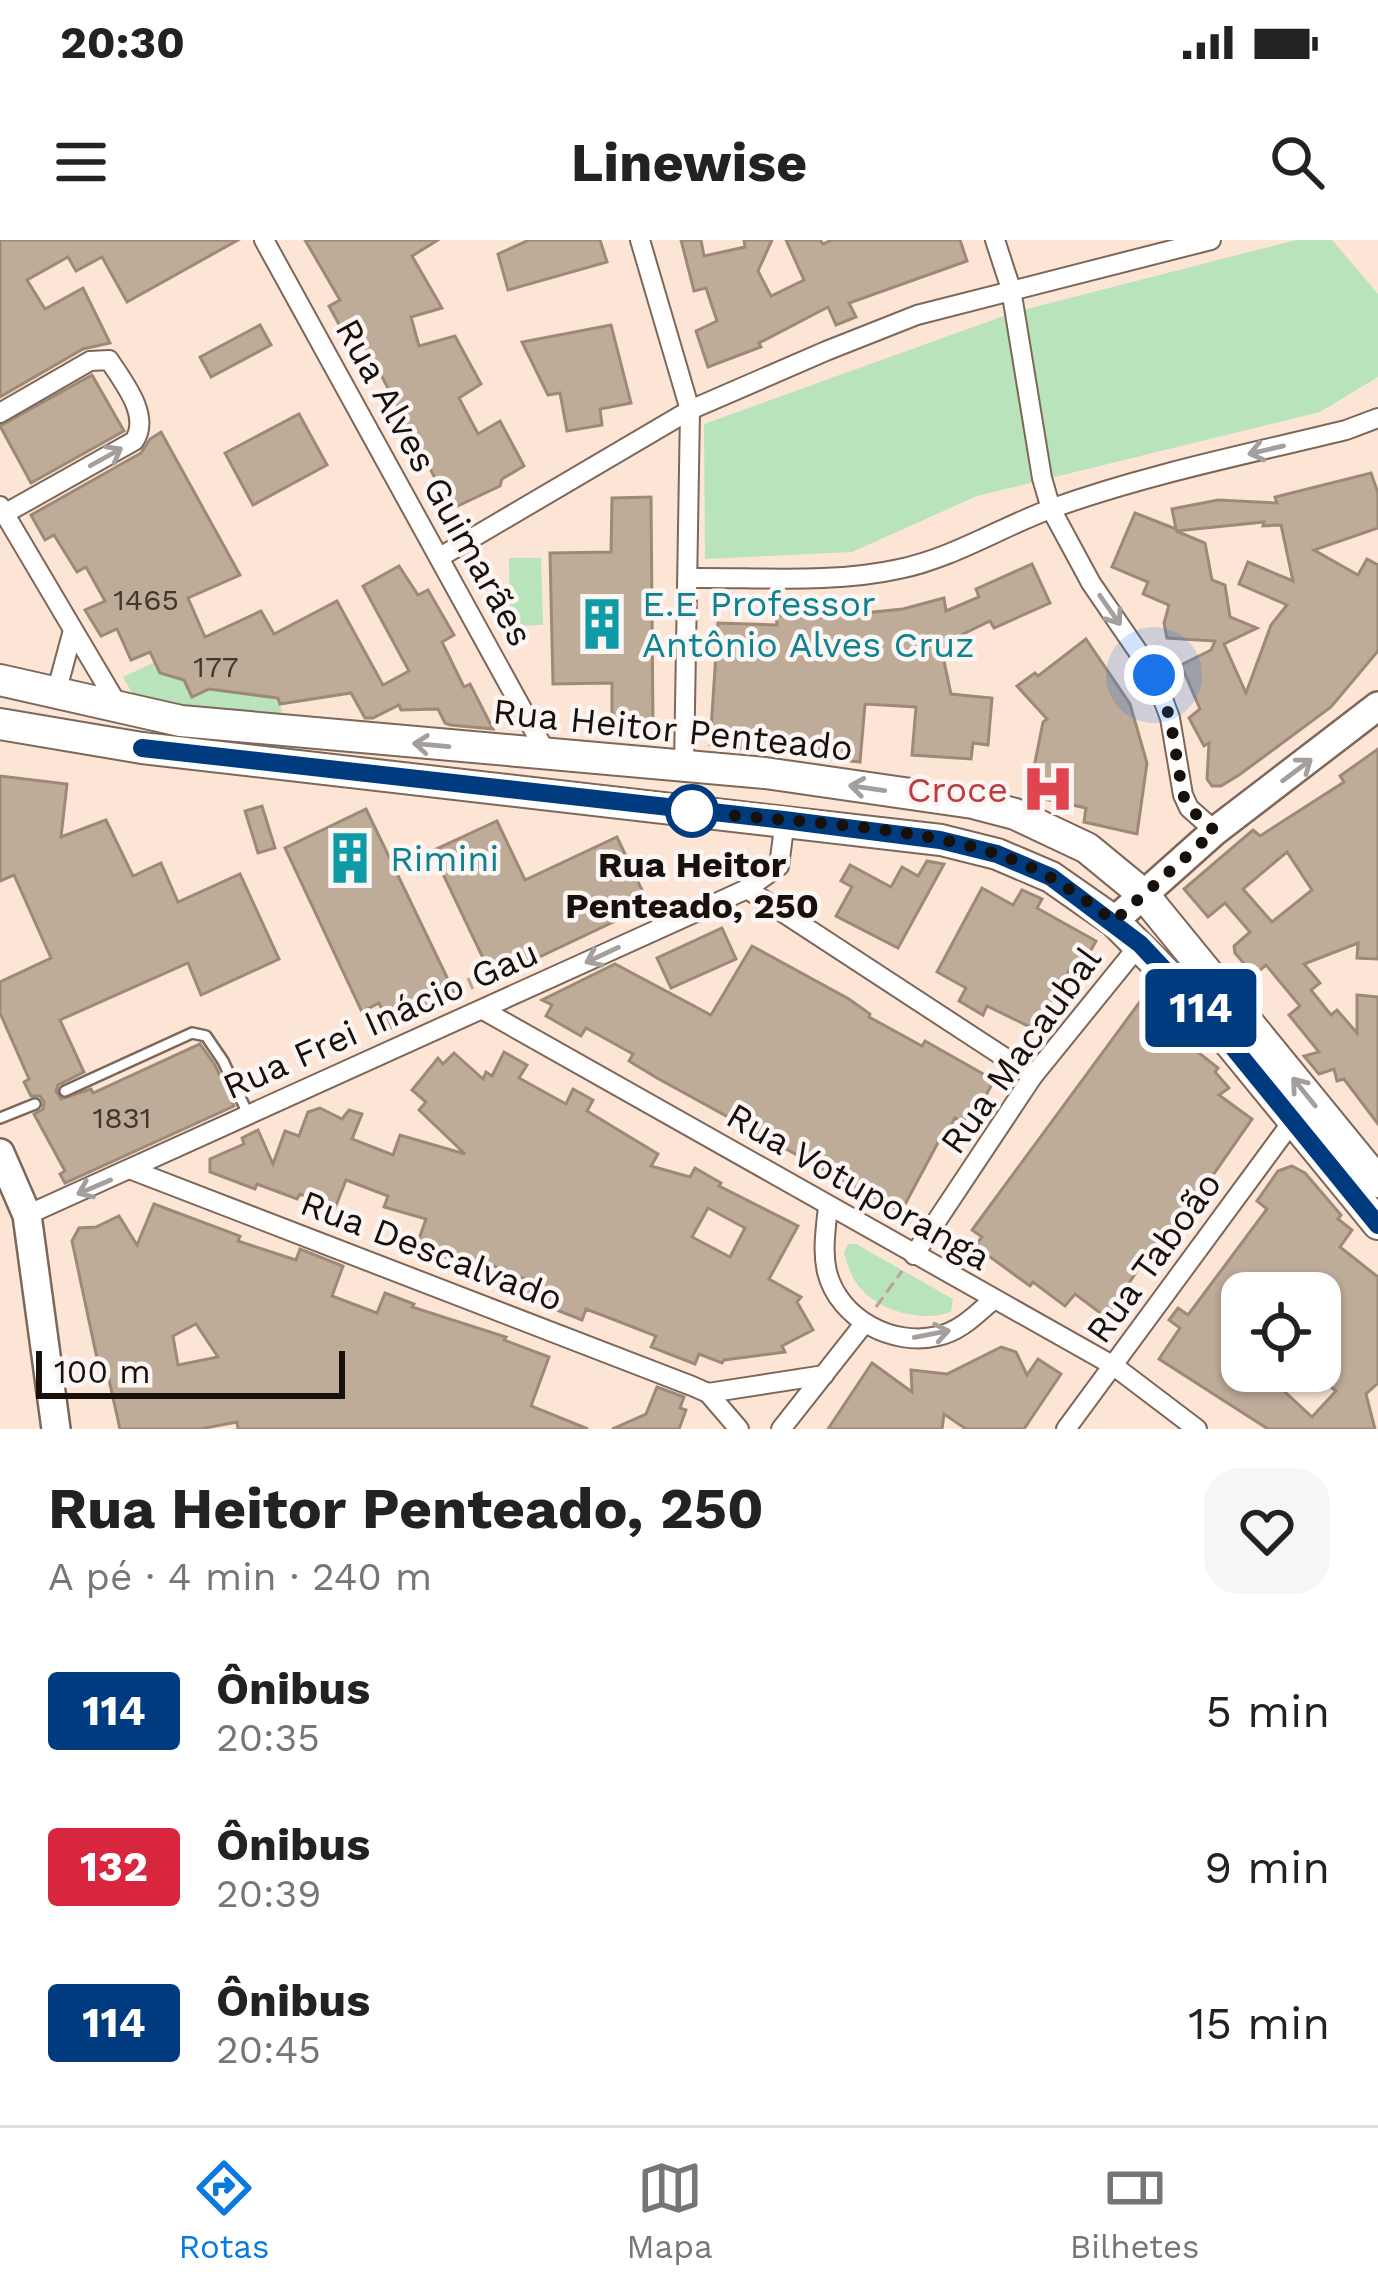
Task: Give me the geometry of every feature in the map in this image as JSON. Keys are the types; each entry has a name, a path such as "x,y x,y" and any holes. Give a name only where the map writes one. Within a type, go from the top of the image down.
{"main road":[{"name":"Rua Heitor Penteado","path":"6,678 181,722 765,773 1015,814 1087,848 1143,894 1378,1183"},
{"path":"0,724 142,748 940,840 997,854 1051,877 1140,944 1206,1014 1378,1225"},
{"path":"0,744 142,748"}],"street":[{"name":"Rua Alves Guimarães","path":"263,240 548,756"},
{"path":"640,240 690,410 684,766"},
{"path":"995,240 1011,289 1051,509 1091,584 1154,675 1170,718 1183,795 1189,808 1215,831"},
{"path":"440,557 690,410 899,322 1211,240"},
{"path":"0,413 102,358 109,360 140,415 142,428 134,441 2,510 118,707"},
{"path":"688,578 853,576 900,569 1131,482 1378,418"},
{"path":"56,693 72,634"},
{"path":"1114,921 1215,831 1376,709"},
{"name":"Rua Frei Inácio Gau","path":"27,1215 747,889 779,866 784,820"},
{"path":"747,889 1034,1076"},
{"name":"Rua Macaubal","path":"914,1255 1034,1076 1140,944"},
{"name":"Rua Votuporanga","path":"483,1010 1114,1366 1196,1429"},
{"name":"Rua Taboão","path":"1066,1429 1292,1122"},
{"path":"0,1153 27,1215 56,1429"},
{"name":"Rua Descalvado","path":"132,1170 708,1393 739,1429"},
{"path":"827,1206 827,1274 834,1291 863,1324 913,1339 938,1336 959,1328 993,1300"},
{"path":"782,1429 863,1324"},
{"name":"Rua Descalvado","path":"708,1393 824,1375"}],"lane":[{"path":"65,1091 192,1033 206,1036 223,1060 248,1114"},
{"path":"0,1118 35,1104"}],"path":[{"path":"863,1324 914,1255"}],"green space":[{"path":"1296,240 1332,240 1378,294 1378,377 1320,412 977,496 852,552 705,559 704,424 1015,312"},
{"path":"509,558 541,558 543,625 510,626"},
{"path":"155,662 160,673 185,682 193,697 208,690 278,698 285,721 183,711 132,693 123,677"},
{"path":"848,1244 856,1244 953,1299 951,1312 912,1315 873,1300 852,1275 844,1253"}],"building":[{"path":"0,240 238,240 127,302 102,257 76,271 68,257 27,280 45,309 83,288 110,343 83,349 0,397"},
{"path":"305,240 438,240 412,256 442,308 411,317 419,346 455,336 481,384 459,398 478,434 500,421 524,466 502,479 500,486 447,511 427,484 436,480 378,369 356,332 346,337 329,306 340,300"},
{"path":"529,240 600,240 607,262 508,290 498,254"},
{"path":"681,240 701,240 704,256 745,247 744,240 772,240 758,271 771,296 804,280 786,240 820,240 823,244 832,240 960,240 967,261 849,303 856,317 836,325 828,307 759,343 761,347 708,367 696,331 717,321 706,288 694,291"},
{"path":"260,325 271,345 211,377 200,357"},
{"path":"611,325 631,403 600,409 602,425 567,431 560,393 548,395 522,342"},
{"path":"92,375 124,431 31,483 0,426"},
{"path":"299,414 327,465 253,505 225,453"},
{"path":"161,432 240,575 188,598 205,637 261,611 274,634 337,601 383,685 409,671 363,586 399,566 418,595 428,590 454,635 442,642 464,687 470,684 493,729 450,725 438,709 401,710 399,705 365,718 351,693 280,704 278,698 209,689 192,697 184,680 160,673 150,652 131,660 117,629 101,636 85,610 105,601 86,567 77,572 54,535 45,540 31,515 141,453"},
{"path":"1371,473 1378,493 1378,528 1314,550 1358,575 1367,559 1378,565 1378,651 1331,707 1239,775 1212,786 1207,779 1209,743 1204,746 1189,718 1200,709 1181,665 1211,650 1215,641 1167,638 1164,623 1169,605 1143,594 1148,582 1112,567 1135,513 1176,529 1172,509 1218,500 1277,503 1275,497","holes":["1264,522 1263,526 1281,525 1293,581 1248,562 1239,584 1287,605 1271,625 1246,693 1224,644 1257,628 1230,617 1225,585 1212,580 1205,543 1176,531"]},
{"name":"E.E Professor Antônio Alves Cruz","path":"651,497 653,727 612,726 612,683 553,684 550,553 611,552 612,498"},
{"path":"1032,564 1050,603 994,628 990,621 941,647 951,694 992,698 988,745 973,743 971,759 912,755 916,707 865,704 860,762 710,745 718,623 777,625 776,616 791,615 790,605 812,604 812,618 903,609 944,598 946,611 979,597 976,589"},
{"path":"1086,639 1130,704 1147,763 1137,834 1084,822 1086,808 1035,797 1038,783 1031,782 1047,719 1017,686"},
{"path":"1378,749 1378,959 1357,958 1358,943 1304,964 1320,983 1311,990 1331,1015 1337,1010 1357,1033 1357,995 1378,997 1378,1124 1344,1079 1337,1081 1334,1069 1319,1074 1304,1056 1319,1052 1289,1015 1300,1006 1266,965 1254,975 1235,953 1234,946 1250,932 1225,903 1208,917 1184,889 1253,830 1260,836 1344,782 1340,776","holes":["1287,852 1312,890 1272,922 1243,889"]},
{"path":"0,776 67,784 61,837 106,820 133,876 161,863 178,902 240,874 279,959 201,995 188,963 60,1020 84,1072 58,1085 61,1099 91,1089 93,1093 200,1044 234,1106 65,1183 60,1174 65,1171 34,1114 43,1109 44,1102 40,1096 31,1096 24,1082 29,1079 0,1013 0,982 51,958 14,875 0,881"},
{"path":"262,806 275,848 258,853 245,811"},
{"path":"366,809 456,996 391,1028 379,1003 362,1012 285,848"},
{"path":"497,821 525,880 617,837 649,905 493,979 432,851"},
{"path":"927,861 944,864 898,948 836,916 852,887 841,881 850,865 891,887 902,867 918,876"},
{"path":"982,888 1013,905 1022,890 1042,899 1037,908 1096,941 1078,973 1070,969 1034,1029 987,1006 983,1015 959,1001 966,988 937,972"},
{"path":"722,928 736,959 671,988 657,958"},
{"path":"752,946 849,999 869,1017 922,1046 925,1041 994,1080 982,1103 976,1099 963,1122 955,1118 941,1137 901,1212 657,1078 629,1061 633,1054 586,1028 581,1036 546,1016 552,1005 542,1000 615,964 711,1015"},
{"path":"1142,999 1193,1039 1189,1045 1218,1068 1215,1072 1229,1088 1219,1095 1252,1119 1206,1185 1160,1237 1106,1317 1075,1294 1065,1306 1033,1282 1030,1286 975,1246 982,1237 972,1230"},
{"path":"504,1052 527,1065 519,1078 566,1104 573,1089 593,1100 587,1111 658,1154 651,1166 690,1177 695,1168 719,1186 798,1226 769,1279 801,1297 797,1302 813,1330 782,1346 785,1352 722,1363 699,1354 695,1364 651,1347 656,1336 586,1309 582,1320 521,1296 527,1280 482,1261 479,1270 427,1250 429,1243 419,1239 426,1219 384,1207 388,1196 346,1180 335,1208 300,1194 297,1199 257,1184 255,1189 210,1172 210,1159 244,1144 242,1138 258,1130 273,1164 285,1131 299,1136 308,1112 320,1108 342,1119 349,1110 362,1114 352,1139 393,1155 400,1135 465,1154 419,1110 426,1102 412,1090 438,1058 443,1064 454,1053 483,1079 486,1072 492,1076","holes":["708,1208 745,1228 730,1257 692,1237"]},
{"path":"1292,1166 1305,1173 1341,1215 1338,1219 1352,1230 1340,1247 1378,1277 1378,1383 1366,1394 1375,1429 1268,1429 1159,1359 1180,1328 1169,1320 1178,1308 1188,1315 1267,1209 1257,1201 1278,1171"},
{"path":"154,1204 240,1236 238,1241 296,1260 300,1249 343,1266 332,1296 377,1313 385,1293 549,1357 531,1406 588,1429 238,1429 237,1422 200,1429 120,1429 105,1362 98,1363 72,1241 79,1228 96,1227 119,1216 137,1245","holes":["196,1324 218,1357 178,1365 173,1336"]},
{"path":"1001,1347 1016,1352 1027,1375 1038,1359 1061,1374 1024,1429 966,1429 944,1414 942,1429 828,1429 872,1363 912,1392 911,1370 947,1374"},
{"path":"657,1387 684,1397 680,1408 686,1410 679,1429 612,1429 646,1414"}],"bus line":[{"name":"114","path":"142,748 784,820 940,840 997,854 1051,877 1140,944 1206,1014 1378,1225"}],"place":[{"name":"E.E Professor Antônio Alves Cruz","path":"602,624"},
{"name":"Croce","path":"1048,789"},
{"name":"Rua Heitor Penteado, 250","path":"692,811"},
{"name":"Rimini","path":"350,858"}],"route":[{"path":"692,811 940,840 997,854 1051,877 1114,921 1215,831 1189,808 1183,795 1170,718 1154,675"}]}
